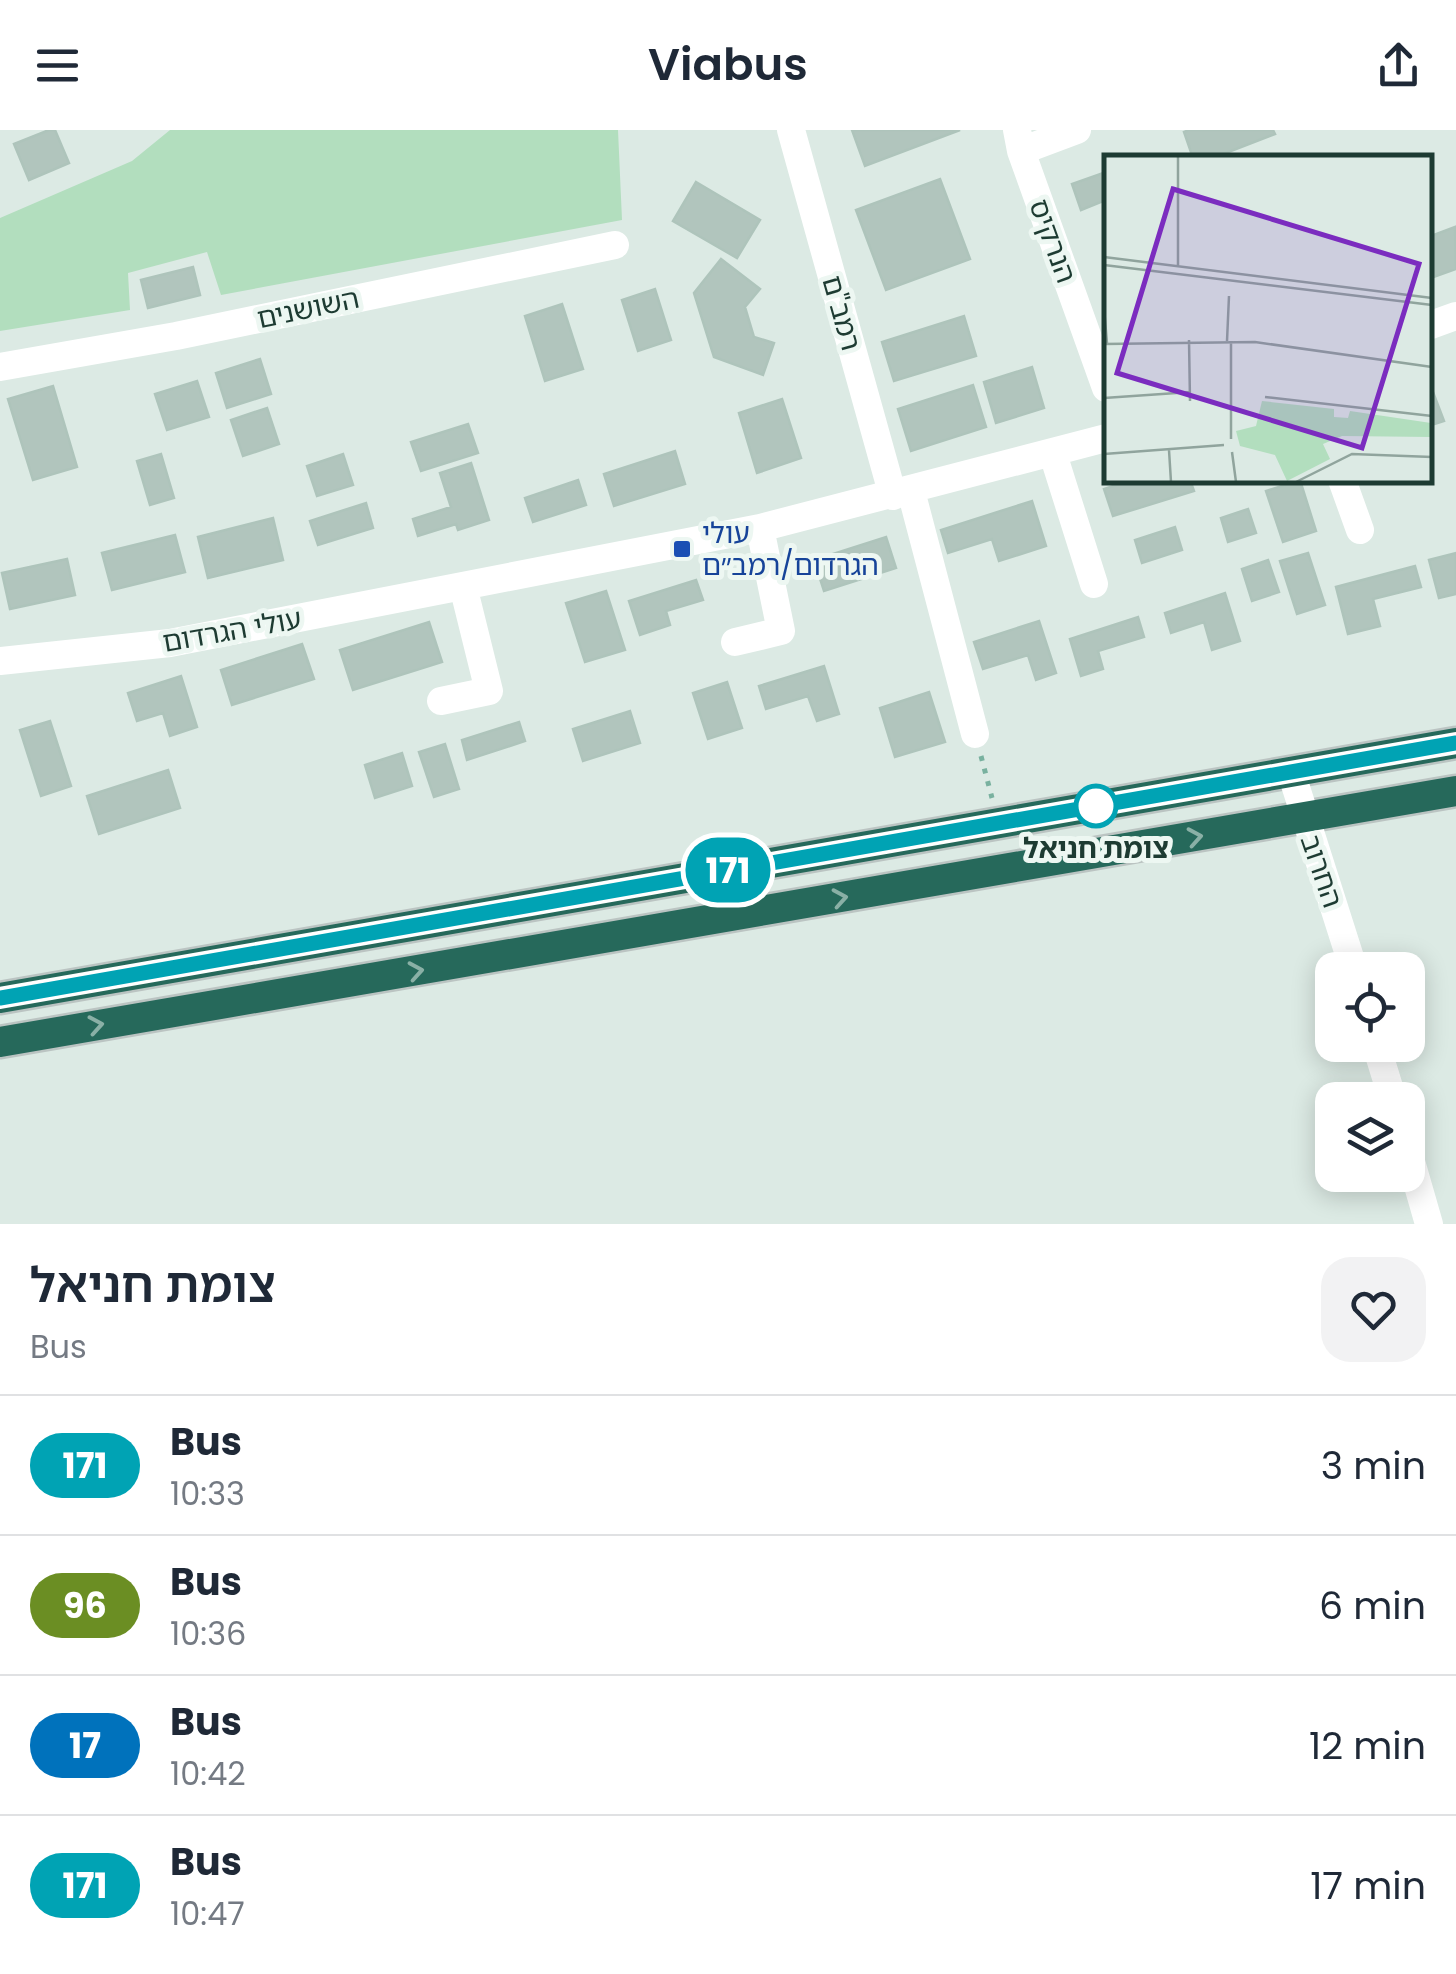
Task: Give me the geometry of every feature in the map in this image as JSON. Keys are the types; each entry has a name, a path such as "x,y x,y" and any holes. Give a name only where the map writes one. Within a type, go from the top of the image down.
{"highway":[{"path":"0,998 1456,743"},
{"path":"0,1042 1456,791"}],"street":[{"name":"רמב\"ם","path":"791,130 902,493"},
{"name":"הנרקיס","path":"1077,130 1019,140 1104,382"},
{"name":"השושנים","path":"0,367 176,336 614,245"},
{"path":"1431,325 1456,316"},
{"name":"עולי הגרדום","path":"0,661 170,643 760,528 1104,439"},
{"path":"1053,454 1094,584"},
{"path":"1343,482 1360,530"},
{"path":"902,493 974,734"},
{"path":"735,642 781,630 760,528"},
{"path":"441,701 489,690 463,586"},
{"name":"החרוב","path":"1290,772 1348,952"},
{"path":"1420,1192 1429,1224"}],"path":[{"path":"974,734 996,810"}],"green space":[{"path":"170,130 618,130 622,220 221,295 207,252 128,273 130,310 0,331 0,218 132,161"}],"building":[{"path":"55,130 69,163 29,180 14,144"},
{"path":"852,130 960,130 865,166"},
{"path":"1273,130 1275,134 1221,155 1192,155 1184,132"},
{"path":"1104,173 1104,201 1081,210 1072,184"},
{"path":"940,179 970,259 886,290 856,210"},
{"path":"696,182 760,220 737,258 673,221"},
{"path":"1455,227 1456,269 1431,278 1431,236"},
{"path":"721,259 760,289 745,307 754,337 774,343 763,375 714,357 694,293"},
{"path":"193,267 200,295 148,308 141,280"},
{"path":"655,289 671,340 638,351 622,300"},
{"path":"562,304 583,369 545,381 525,316"},
{"path":"964,316 976,356 894,381 882,342"},
{"path":"260,359 271,394 227,408 216,373"},
{"path":"1032,367 1044,408 996,423 984,382"},
{"path":"197,381 209,417 167,430 155,394"},
{"path":"973,385 986,427 911,451 898,409"},
{"path":"53,386 77,467 33,480 8,399"},
{"path":"1431,387 1444,421 1431,425"},
{"path":"782,399 801,458 757,473 739,413"},
{"path":"267,408 279,444 243,456 231,420"},
{"path":"468,424 478,453 421,471 411,442"},
{"path":"675,451 685,484 614,506 604,474"},
{"path":"161,454 174,498 150,505 137,461"},
{"path":"343,454 353,485 317,496 307,466"},
{"path":"471,463 489,520 458,530 456,524 418,536 413,519 451,507 440,473"},
{"path":"578,480 586,505 533,522 525,498"},
{"path":"1125,482 1191,482 1194,491 1113,516 1104,489"},
{"path":"1301,482 1316,531 1283,542 1266,491"},
{"path":"1032,501 1046,546 999,561 992,539 948,553 941,530"},
{"path":"366,503 373,528 318,545 310,521"},
{"path":"1248,509 1256,533 1228,542 1221,518"},
{"path":"273,518 283,560 208,578 198,537"},
{"path":"1175,527 1182,550 1142,563 1135,540"},
{"path":"175,535 185,572 112,590 102,553"},
{"path":"886,537 896,568 824,591 814,560"},
{"path":"1308,553 1325,605 1297,614 1280,561"},
{"path":"1456,553 1456,594 1439,598 1429,560"},
{"path":"67,559 75,595 10,609 2,573"},
{"path":"1268,560 1279,592 1252,601 1242,569"},
{"path":"1415,566 1421,587 1373,599 1380,626 1348,634 1336,587"},
{"path":"696,580 703,600 666,611 670,625 640,635 629,601"},
{"path":"606,591 625,650 585,662 566,603"},
{"path":"1225,593 1240,641 1212,650 1204,622 1171,633 1165,613"},
{"path":"1138,617 1144,637 1098,651 1103,669 1081,676 1070,639"},
{"path":"1039,621 1056,673 1036,680 1028,655 983,669 974,642"},
{"path":"429,622 442,662 353,690 340,650"},
{"path":"302,644 314,679 232,705 221,670"},
{"path":"824,666 839,714 817,721 808,696 766,709 759,686"},
{"path":"181,676 197,727 170,736 163,713 137,721 128,693"},
{"path":"727,682 742,728 708,739 693,693"},
{"path":"929,692 945,742 895,757 880,708"},
{"path":"630,711 640,743 583,761 573,729"},
{"path":"50,721 71,786 41,796 20,730"},
{"path":"519,722 525,741 467,760 462,740"},
{"path":"445,744 459,789 434,797 419,752"},
{"path":"402,753 412,786 375,798 365,765"},
{"path":"168,770 180,808 99,834 87,796"}],"bus line":[{"name":"171","path":"0,998 1456,743"}],"place":[{"name":"עולי הגרדום/רמב״ם","path":"682,549"},
{"name":"צומת חניאל","path":"1096,806"}]}
